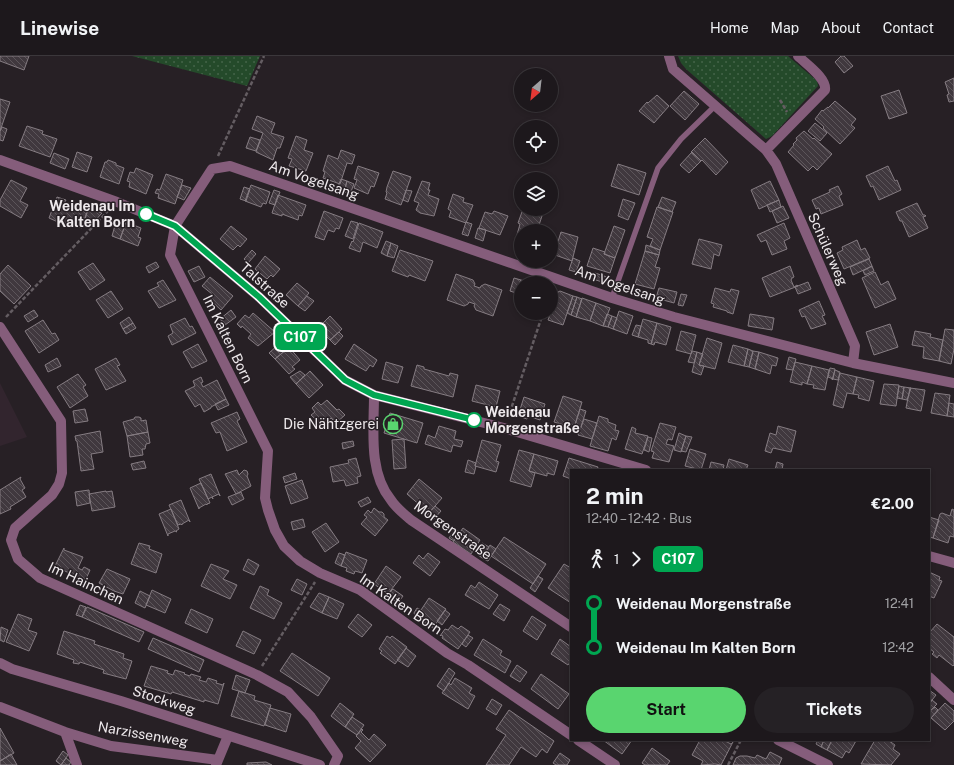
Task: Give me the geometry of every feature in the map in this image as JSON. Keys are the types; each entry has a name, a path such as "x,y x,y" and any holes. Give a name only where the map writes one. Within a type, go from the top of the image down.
{"street":[{"name":"Schülerweg","path":"669,56 673,69 766,150 776,164 855,346 853,363"},
{"path":"766,150 825,90 826,85 822,79 798,56"},
{"name":"Talstraße","path":"0,160 116,202 175,226 259,297 345,380 374,395 504,428 643,469"},
{"name":"Am Vogelsang","path":"212,169 230,166 612,298 674,317 853,363 954,384"},
{"path":"175,226 212,169"},
{"name":"Im Kalten Born","path":"175,226 170,255 268,451 265,498 275,530 284,546 300,561 320,573 360,590 447,653 468,664 570,734"},
{"name":"Im Hainchen","path":"2,322 61,421 62,473 59,484 52,495 15,528 11,540 18,559 40,578 257,675 288,692 311,716 338,756 334,765"},
{"name":"Morgenstraße","path":"374,395 374,461 380,482 390,500 410,520 570,626"},
{"path":"930,556 954,563"},
{"name":"Stockweg","path":"0,663 12,669 121,701 320,765"},
{"path":"930,678 954,700"},
{"name":"Narzissenweg","path":"0,707 65,732 111,746 217,763"},
{"path":"65,732 77,765"},
{"path":"217,763 228,736"},
{"path":"579,741 615,765"},
{"path":"780,741 828,765"}],"lane":[{"path":"612,298 658,168 682,139 715,106"}],"path":[{"path":"212,169 264,56"},
{"path":"2,322 103,216"},
{"path":"504,428 541,320"},
{"path":"264,664 320,573"},
{"path":"728,765 740,741"}],"shaded area":[{"path":"0,383 27,437 0,446"}],"green space":[{"path":"132,56 260,56 247,86"},
{"path":"678,56 788,56 817,81 818,86 772,136 766,139 686,69"}],"building":[{"path":"0,56 29,56 24,70 0,61"},
{"path":"841,56 844,56 853,66 844,73 835,62"},
{"path":"954,78 954,101 949,102 947,95 949,94 945,82"},
{"path":"899,90 907,113 889,119 881,96"},
{"path":"684,91 699,104 685,120 670,106"},
{"path":"657,95 669,106 654,123 639,111 647,102 648,103"},
{"path":"0,99 10,102 0,131"},
{"path":"835,101 856,119 851,125 855,128 840,144 815,119 822,110 823,111 828,108"},
{"path":"257,116 275,123 271,133 284,137 280,148 277,148 273,160 256,152 263,133 252,129"},
{"path":"815,123 827,133 820,141 808,131"},
{"path":"27,126 43,131 42,134 57,139 50,157 19,146"},
{"path":"2,127 7,129 3,141 0,140 0,131"},
{"path":"804,131 832,154 817,170 813,166 808,171 788,152 797,140 796,138"},
{"path":"296,136 307,140 304,150 313,153 306,171 289,166 292,159 288,158"},
{"path":"250,137 260,140 256,151 246,148"},
{"path":"705,138 728,162 716,175 702,160 701,161 691,152"},
{"path":"341,150 355,155 352,164 347,163 340,184 323,178 325,172 323,171 328,155 338,159"},
{"path":"77,152 92,157 87,172 72,167"},
{"path":"692,152 701,161 689,173 680,165"},
{"path":"54,153 69,159 65,169 50,163"},
{"path":"108,160 124,168 119,184 100,177 105,162"},
{"path":"618,164 646,173 639,195 611,186"},
{"path":"358,166 379,173 374,187 371,186 368,194 354,188 357,180 354,179"},
{"path":"888,166 895,181 897,180 901,190 879,200 873,186 871,187 866,176"},
{"path":"136,168 153,175 146,194 129,187 130,182 127,181 130,172 134,173"},
{"path":"393,171 411,177 401,205 385,199 387,187"},
{"path":"166,174 183,180 175,204 158,198 159,194 155,193 157,189 160,190"},
{"path":"341,179 347,181 344,192 337,189"},
{"path":"11,180 27,188 20,201 28,205 21,218 0,206 0,200"},
{"path":"347,181 354,184 350,194 344,192"},
{"path":"422,181 430,183 428,195 439,199 434,216 420,213 416,210 419,203 414,201"},
{"path":"770,181 779,200 759,209 751,190"},
{"path":"182,185 191,188 184,200 177,197"},
{"path":"251,185 270,192 266,204 263,203 261,207 245,201"},
{"path":"838,186 842,194 839,196 843,205 821,214 819,208 816,209 812,200 830,192 829,190"},
{"path":"244,187 250,189 246,201 240,199"},
{"path":"274,190 280,192 275,205 269,203"},
{"path":"406,190 412,191 408,202 403,200"},
{"path":"453,194 464,198 463,202 473,205 466,223 449,217 451,211 448,209"},
{"path":"278,195 306,205 302,216 299,215 298,220 282,214 282,216 272,213"},
{"path":"57,197 66,200 65,202 88,210 82,228 59,220 58,222 49,218"},
{"path":"662,197 676,202 672,212 658,207"},
{"path":"623,199 635,203 628,220 618,216"},
{"path":"779,200 781,207 770,212 767,205"},
{"path":"917,203 923,215 926,216 923,217 928,228 909,237 896,212"},
{"path":"783,206 789,218 777,223 772,211"},
{"path":"657,207 673,212 660,250 650,246 653,239 647,237"},
{"path":"88,208 102,213 92,224 84,221"},
{"path":"324,211 343,218 339,229 336,228 334,232 328,230 324,240 315,237"},
{"path":"494,211 508,216 500,235 479,228 485,212 492,214"},
{"path":"520,216 542,216 539,224 518,223"},
{"path":"351,221 358,223 353,239 345,236"},
{"path":"116,222 125,226 120,239 112,236"},
{"path":"126,222 141,228 138,237 141,238 138,246 120,239"},
{"path":"466,222 472,224 468,236 462,234"},
{"path":"359,223 383,232 377,248 363,242 360,252 349,248 352,241 353,242"},
{"path":"784,223 790,238 784,241 787,249 772,255 766,240 761,242 757,235"},
{"path":"231,226 247,239 240,247 238,245 233,250 220,239"},
{"path":"614,226 625,230 615,258 604,254"},
{"path":"478,228 486,230 483,241 475,238"},
{"path":"561,232 578,237 572,261 558,256 558,242"},
{"path":"699,239 722,245 719,256 714,254 711,269 692,264"},
{"path":"857,240 861,250 865,248 870,258 844,269 837,253 843,250 842,247"},
{"path":"386,241 391,243 387,256 381,253"},
{"path":"391,243 398,246 394,258 387,256"},
{"path":"646,245 660,250 659,255 645,251"},
{"path":"593,248 605,252 604,254 615,258 610,273 587,266"},
{"path":"252,250 256,254 248,263 244,259"},
{"path":"400,250 433,261 425,281 392,271"},
{"path":"645,251 659,255 655,267 660,268 654,289 635,284"},
{"path":"265,256 280,269 273,277 271,275 267,279 255,269"},
{"path":"573,258 580,261 576,272 569,270"},
{"path":"869,259 872,266 853,275 850,267"},
{"path":"156,262 159,267 149,273 146,267"},
{"path":"93,263 105,280 90,290 78,272"},
{"path":"8,265 31,286 14,304 0,291 0,274"},
{"path":"199,266 205,277 194,282 188,271"},
{"path":"790,266 794,277 791,280 794,287 797,285 798,286 770,297 762,278"},
{"path":"872,266 874,271 865,275 863,271"},
{"path":"875,272 881,285 888,281 896,299 875,308 862,278"},
{"path":"595,273 607,277 605,283 593,279"},
{"path":"456,274 473,280 475,284 474,286 480,288 485,284 502,290 493,316 476,310 474,306 475,304 469,302 464,306 447,300"},
{"path":"210,277 233,296 221,310 208,298 212,294 202,286"},
{"path":"514,278 514,292 510,291"},
{"path":"163,280 176,300 159,308 148,291 159,286 157,283"},
{"path":"808,282 811,289 798,294 795,287"},
{"path":"297,283 309,293 298,306 286,295"},
{"path":"659,288 677,292 674,303 656,298"},
{"path":"715,288 730,292 731,289 739,291 733,314 713,307 714,304 711,303"},
{"path":"111,291 123,309 108,318 96,300"},
{"path":"560,291 573,296 563,325 548,320 558,320 558,292"},
{"path":"681,294 687,295 683,306 678,305"},
{"path":"307,296 314,301 305,311 298,306"},
{"path":"573,296 577,297 571,315 567,313"},
{"path":"577,297 582,299 576,317 571,315"},
{"path":"582,298 596,303 590,321 576,317"},
{"path":"819,301 825,315 822,316 826,324 811,329 805,316 802,317 799,310"},
{"path":"596,303 610,308 603,326 590,321"},
{"path":"34,310 38,316 28,322 24,316"},
{"path":"231,310 236,317 225,325 220,319"},
{"path":"619,311 633,316 627,334 613,329"},
{"path":"253,313 275,332 258,346 248,338 251,334 242,326 241,328 237,324 245,315 249,318"},
{"path":"607,314 612,316 608,327 603,326"},
{"path":"750,314 774,318 772,330 748,326"},
{"path":"330,316 342,329 330,340 318,328"},
{"path":"612,316 617,318 613,329 608,327"},
{"path":"129,317 133,323 123,329 120,323"},
{"path":"185,318 190,327 192,326 196,333 172,345 168,336 173,333 170,325"},
{"path":"643,319 657,323 651,344 648,343 648,340 638,337"},
{"path":"43,320 52,334 55,333 59,340 39,353 25,331"},
{"path":"133,323 136,328 126,334 123,329"},
{"path":"657,323 671,327 666,345 655,342 654,345 651,344"},
{"path":"890,324 898,347 874,355 866,332"},
{"path":"636,325 641,326 638,337 632,335"},
{"path":"945,329 954,330 954,349 951,364 939,361"},
{"path":"681,331 696,335 691,354 676,350"},
{"path":"915,331 931,334 930,337 943,340 939,361 923,358 924,347 912,345"},
{"path":"339,332 343,336 335,345 330,340"},
{"path":"707,338 722,343 715,369 699,365"},
{"path":"198,344 207,361 192,368 183,352"},
{"path":"279,344 286,350 275,359 269,353"},
{"path":"354,344 377,360 373,367 370,365 366,371 345,359"},
{"path":"733,345 748,349 744,366 728,362"},
{"path":"289,347 300,360 292,367 295,369 289,374 275,359"},
{"path":"748,349 753,351 749,367 744,366"},
{"path":"692,351 697,352 694,363 688,362"},
{"path":"753,351 759,352 755,369 749,367"},
{"path":"697,352 703,354 699,365 704,366 701,375 692,372"},
{"path":"759,352 778,358 776,366 772,365 770,374 755,369"},
{"path":"789,357 796,359 793,370 786,369"},
{"path":"57,358 61,366 48,372 45,365"},
{"path":"116,358 120,365 117,366 126,381 106,390 95,369"},
{"path":"386,362 403,367 398,383 382,379"},
{"path":"795,362 812,366 807,384 802,382 802,385 790,382"},
{"path":"417,365 424,367 424,369 449,376 450,373 458,375 453,397 411,386"},
{"path":"812,366 829,370 825,390 813,388 814,385 807,384"},
{"path":"830,368 835,369 833,379 828,377"},
{"path":"835,370 840,372 838,380 832,380"},
{"path":"300,371 305,375 296,384 290,377"},
{"path":"310,371 323,385 309,398 296,384"},
{"path":"840,373 857,377 853,394 847,393 843,408 833,405"},
{"path":"78,374 86,385 83,387 88,396 70,408 57,387"},
{"path":"201,377 203,387 217,380 226,399 204,412 200,404 195,407 185,391 195,386 193,381"},
{"path":"857,377 874,381 869,401 858,398 859,395 853,394"},
{"path":"884,384 899,385 896,406 880,404"},
{"path":"476,385 500,391 496,407 472,401"},
{"path":"899,386 904,387 902,399 897,398"},
{"path":"904,387 911,388 907,400 902,399"},
{"path":"910,388 925,390 921,411 906,408"},
{"path":"935,393 950,395 947,416 931,413"},
{"path":"563,396 582,402 574,428 554,422"},
{"path":"524,397 545,404 540,420 528,416 527,419 518,416"},
{"path":"226,399 229,405 218,410 215,404"},
{"path":"327,400 337,410 339,409 345,415 336,423 331,418 322,425 311,415 315,412 312,408 318,402 321,405"},
{"path":"949,403 954,404 954,417 947,416"},
{"path":"85,409 88,421 75,423 73,411"},
{"path":"580,409 586,411 580,430 574,428"},
{"path":"237,412 240,419 237,421 247,442 227,451 220,432 216,433 211,423"},
{"path":"390,413 423,423 417,443 384,433"},
{"path":"599,416 608,419 608,422 616,425 615,430 619,431 616,440 612,438 608,451 590,446"},
{"path":"135,417 141,418 141,421 146,420 148,432 127,436 123,422 134,419"},
{"path":"584,419 597,423 592,439 578,435"},
{"path":"660,423 676,427 672,440 668,439 666,444 674,446 669,462 652,458 654,452 651,451"},
{"path":"439,426 456,431 454,439 463,441 461,447 453,445 451,452 425,444 428,435 435,438"},
{"path":"778,426 796,431 791,452 773,448 771,453 765,451 770,433 776,435"},
{"path":"632,427 636,429 635,433 648,436 642,454 625,449"},
{"path":"100,431 103,452 91,454 94,469 81,471 75,436"},
{"path":"148,432 150,443 146,444 145,449 142,449 143,455 130,457 127,436"},
{"path":"679,433 686,436 681,452 674,450"},
{"path":"686,436 692,437 686,452 681,451"},
{"path":"648,437 652,438 649,452 644,450"},
{"path":"404,439 406,468 394,469 392,440"},
{"path":"482,440 501,445 496,461 499,462 496,472 475,466"},
{"path":"353,441 354,446 343,449 342,443"},
{"path":"690,449 706,454 701,469 685,466"},
{"path":"519,450 534,454 529,471 535,473 531,487 510,481"},
{"path":"534,454 558,461 554,475 547,473 547,476 529,471"},
{"path":"356,458 361,476 357,477 358,483 346,486 344,480 333,482 330,467 349,463 348,460"},
{"path":"569,458 598,467 597,469 570,469 570,479 563,476"},
{"path":"729,459 748,465 746,469 726,469"},
{"path":"468,460 476,463 474,474 465,472"},
{"path":"144,461 146,468 133,470 131,464"},
{"path":"711,462 724,465 723,469 709,469"},
{"path":"777,462 783,464 782,469 775,469"},
{"path":"237,470 239,475 244,470 247,471 247,476 251,486 236,494 225,474"},
{"path":"295,473 297,479 285,483 283,477"},
{"path":"211,474 220,496 219,494 208,499 199,479"},
{"path":"21,477 20,479 25,488 22,490 26,497 10,507 11,509 0,514 0,490"},
{"path":"419,479 442,498 429,513 407,494"},
{"path":"302,480 308,498 291,504 285,486"},
{"path":"201,483 210,503 199,509 190,488"},
{"path":"89,490 90,503 77,506 75,492"},
{"path":"112,491 115,507 92,511 89,494"},
{"path":"241,492 244,499 232,505 228,497"},
{"path":"368,497 371,502 361,507 358,502"},
{"path":"181,500 190,522 189,520 182,525 178,525 169,505"},
{"path":"435,506 441,511 433,520 427,515"},
{"path":"374,508 379,512 382,512 384,517 388,520 375,536 361,524 367,517 364,515 368,510 371,513"},
{"path":"171,509 179,529 176,531 177,532 175,531 168,534 168,536 159,514"},
{"path":"952,509 954,510 954,537 950,536 948,543 933,538 940,514 942,513 950,516"},
{"path":"930,517 939,520 933,538 930,537"},
{"path":"303,519 305,527 293,530 291,522"},
{"path":"326,523 339,542 325,552 312,532"},
{"path":"463,528 480,540 471,554 453,542"},
{"path":"455,529 460,532 454,541 449,538"},
{"path":"504,537 546,564 533,584 491,556"},
{"path":"139,543 150,546 149,549 162,554 156,573 131,564"},
{"path":"482,543 489,547 482,558 476,553"},
{"path":"490,545 496,549 488,561 482,558"},
{"path":"64,548 64,550 83,557 78,568 82,570 84,567 90,570 85,581 55,566"},
{"path":"346,552 367,560 362,573 355,571 354,574 346,571 347,568 341,566"},
{"path":"339,553 345,555 341,566 335,563"},
{"path":"428,553 440,562 430,576 413,563 419,555 423,559"},
{"path":"248,559 259,565 254,575 243,570"},
{"path":"211,564 229,571 223,579 237,585 230,599 201,586"},
{"path":"564,564 570,567 570,602 548,588"},
{"path":"386,566 401,577 388,594 374,584"},
{"path":"107,569 130,579 123,594 99,583"},
{"path":"930,572 940,577 939,580 942,581 934,598 930,596"},
{"path":"538,576 543,579 535,592 530,588"},
{"path":"297,579 307,584 302,595 291,590"},
{"path":"479,582 498,595 489,609 465,595 471,585 475,588"},
{"path":"260,586 269,590 267,595 282,603 274,619 250,608"},
{"path":"393,589 403,596 398,603 387,595"},
{"path":"152,590 171,599 165,613 146,605"},
{"path":"140,591 150,596 145,608 135,603"},
{"path":"319,593 329,597 322,613 310,607"},
{"path":"329,597 344,604 337,619 322,613"},
{"path":"429,598 446,609 433,628 416,617 414,613 417,608 421,610"},
{"path":"500,604 510,610 504,621 493,614"},
{"path":"80,605 86,607 82,617 76,615"},
{"path":"87,607 144,632 139,642 82,617"},
{"path":"191,609 213,619 207,633 185,623"},
{"path":"445,610 450,614 442,625 437,621"},
{"path":"18,614 32,619 28,630 37,633 29,651 6,642"},
{"path":"358,614 372,625 362,637 348,627"},
{"path":"532,616 546,625 537,640 523,631"},
{"path":"937,624 954,637 953,666 939,655 937,658 932,654 934,652 930,649 930,632"},
{"path":"452,625 458,629 461,626 470,632 458,649 442,638 443,636 440,636 445,629 448,630"},
{"path":"1,627 8,630 4,642 0,640"},
{"path":"64,631 95,641 94,644 124,654 123,658 132,661 126,679 103,673 104,670 80,662 79,664 73,663 74,660 57,654"},
{"path":"243,631 261,640 254,654 236,646"},
{"path":"468,635 473,638 466,647 462,644"},
{"path":"387,636 390,638 392,636 407,647 395,664 380,653 382,651 379,649"},
{"path":"153,638 204,660 199,672 148,649"},
{"path":"483,639 502,651 500,655 511,661 505,673 474,655"},
{"path":"560,639 570,646 570,662 568,665 551,654"},
{"path":"406,648 416,656 408,667 397,660"},
{"path":"292,653 330,678 318,696 280,671"},
{"path":"517,665 527,672 520,682 510,676"},
{"path":"151,666 168,671 167,673 173,675 175,670 190,676 191,674 201,677 199,680 206,682 208,678 217,681 216,683 223,685 224,683 218,704 204,700 204,702 172,692 171,694 144,686"},
{"path":"449,668 455,673 444,691 437,686"},
{"path":"541,674 569,694 558,709 531,689"},
{"path":"236,675 250,680 245,693 232,689"},
{"path":"455,678 472,688 469,693 475,696 468,709 442,693 449,683 451,685"},
{"path":"239,691 255,696 254,700 271,705 264,726 231,716"},
{"path":"930,691 936,695 930,703"},
{"path":"492,699 502,705 496,715 486,709"},
{"path":"932,700 937,704 930,711 930,703"},
{"path":"340,703 354,714 345,727 331,716"},
{"path":"945,703 954,711 954,721 945,730 931,718"},
{"path":"935,707 938,710 931,718 930,711"},
{"path":"270,708 291,714 286,732 265,725"},
{"path":"509,710 554,741 547,753 542,749 536,757 521,747 509,765 486,765 506,735 496,729"},
{"path":"352,717 364,725 357,735 345,727"},
{"path":"0,728 14,753 0,761"},
{"path":"362,729 363,730 361,732 369,740 374,734 386,745 370,762 355,748 361,741 356,736"},
{"path":"604,741 631,741 622,754"},
{"path":"699,741 725,741 731,744 733,742 721,765 701,765 703,761 692,755"},
{"path":"818,741 824,741 821,747 816,744"},
{"path":"824,741 832,741 827,750 821,747"},
{"path":"832,741 856,741 849,753 846,751 842,758 827,750"},
{"path":"874,741 889,741 895,745 893,749 900,754 891,765 861,764"},
{"path":"652,748 670,761 667,765 645,765 642,763"},
{"path":"63,751 68,755 61,765 56,761"},
{"path":"770,752 782,758 779,765 733,765 736,758 740,756 755,758 757,755 766,759"},
{"path":"560,753 570,760 567,765 556,765 553,763"},
{"path":"11,754 17,765 0,765 0,761"},
{"path":"66,758 71,762 69,765 61,765"},
{"path":"266,762 272,765 247,765 247,763"}],"bus line":[{"name":"C107","path":"146,214 175,226 259,297 345,380 374,395 474,420"}],"place":[{"name":"Weidenau Im Kalten Born","path":"146,214"},
{"name":"Weidenau Morgenstraße","path":"474,420"},
{"name":"Die Nähtzgerei","path":"393,424"}]}
